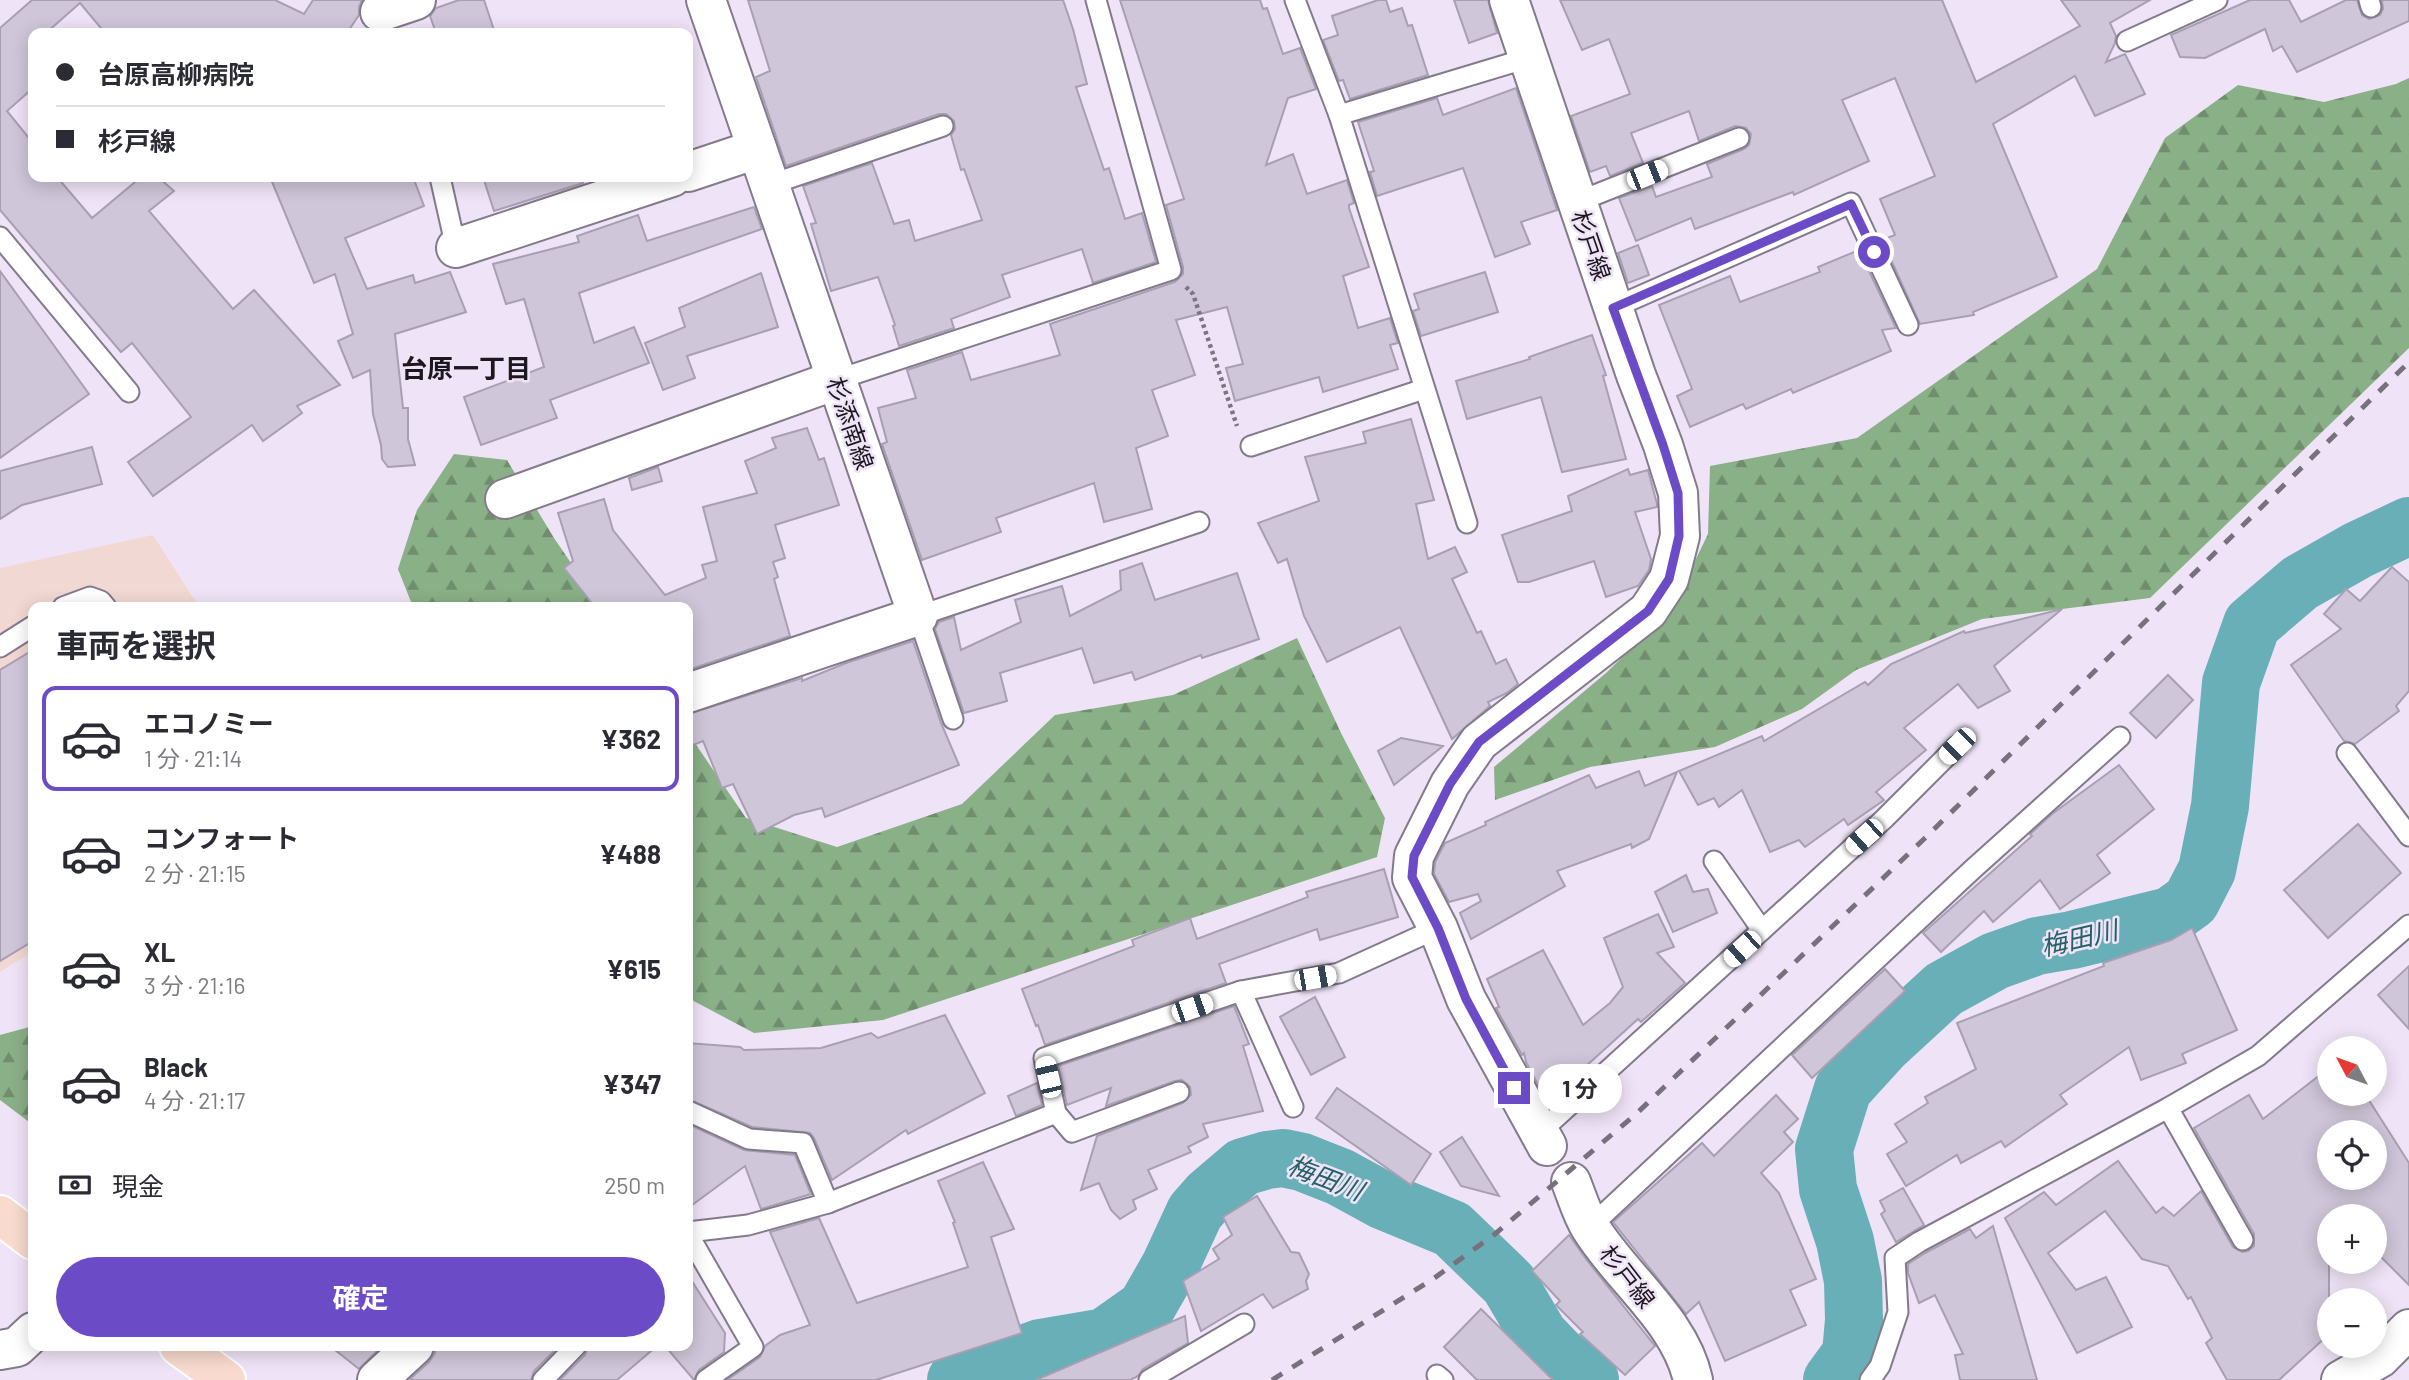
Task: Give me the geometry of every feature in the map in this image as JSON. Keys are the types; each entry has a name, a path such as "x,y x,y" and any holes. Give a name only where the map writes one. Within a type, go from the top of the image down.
{"main road":[{"path":"0,1215 28,1236"},
{"path":"185,1351 226,1380"}],"street":[{"path":"385,22 416,0"},
{"name":"杉添南線","path":"706,0 918,616"},
{"name":"杉戸線","path":"1509,0 1678,493 1679,536 1669,579 1648,611 1479,742 1450,784 1414,856 1412,877 1438,928 1466,999 1543,1140"},
{"path":"693,170 757,149"},
{"path":"456,248 657,182"},
{"path":"505,499 836,380"},
{"path":"693,691 918,616"},
{"name":"杉戸線","path":"1571,1182 1590,1227 1673,1334 1692,1374"},
{"path":"2341,1380 2380,1358 2401,1340 2409,1329"},
{"path":"0,1350 17,1347 28,1337"},
{"path":"377,1380 409,1351"}],"lane":[{"path":"836,380 1171,270 1096,0"},
{"path":"1295,0 1339,115 1467,523"},
{"path":"2127,41 2217,0"},
{"path":"1339,115 1528,58"},
{"path":"769,185 943,126"},
{"path":"1577,202 1739,138"},
{"path":"441,182 456,248"},
{"path":"1613,308 1851,204 1908,325"},
{"path":"0,237 129,392"},
{"path":"1251,446 1424,389"},
{"path":"953,719 918,616 1199,522"},
{"path":"76,602 90,597 102,602"},
{"path":"0,647 28,629"},
{"path":"1590,1227 1973,869 2120,737"},
{"path":"1543,1140 1762,930 1884,819 1957,746"},
{"path":"2347,753 2409,836"},
{"path":"1714,861 1762,930"},
{"path":"1870,1380 1880,1366 1898,1312 1895,1258 1919,1242 2168,1108 2258,1056 2409,925"},
{"path":"1179,1092 1072,1132 1056,1114 1044,1058 1241,991 1339,973 1438,928"},
{"path":"1241,991 1293,1107"},
{"path":"2168,1108 2244,1240"},
{"path":"693,1113 749,1139 803,1143 828,1203"},
{"path":"693,1232 748,1225 828,1203 1056,1114"},
{"path":"693,1242 753,1347 706,1380"},
{"path":"1149,1380 1244,1324"},
{"path":"543,1380 571,1351"}],"path":[{"path":"1171,270 1193,294 1241,436 1251,446"}],"shaded area":[{"path":"153,535 196,602 28,602 28,954 0,972 0,568"}],"green space":[{"path":"2409,78 2409,348 2150,598 1982,619 1856,670 1802,709 1715,747 1590,767 1495,800 1494,767 1606,673 1671,610 1708,534 1710,466 1857,438 2097,269 2165,138 2238,85 2324,102 2396,84"},
{"path":"454,454 507,460 554,538 598,602 411,602 398,569 417,510"},
{"path":"1297,638 1341,733 1385,818 1377,857 883,1020 754,1033 693,1001 693,740 746,818 837,847 962,804 1055,715 1173,695"},
{"path":"28,1027 28,1121 0,1100 0,1035"}],"building":[{"path":"32,0 275,0 304,14 313,0 362,0 359,15 350,28 101,28 80,3 52,28 28,28 28,92 7,111 28,137 28,182 61,182 92,218 135,182 164,182 174,191 149,211 233,309 254,290 340,385 297,406 302,413 263,441 252,425 153,496 128,462 191,417 132,343 121,352 0,210 0,28"},
{"path":"459,0 484,0 493,28 434,28 430,16 436,8"},
{"path":"748,0 1063,0 1087,84 1076,87 1104,170 1109,168 1125,219 1142,213 1156,262 1093,283 1082,249 1002,275 1010,297 951,319 954,328 899,346 893,326 895,325 878,277 831,291 811,224 816,223 803,186 872,163 894,224 909,220 915,241 982,220 964,169 961,170 951,135 955,129 954,121 946,114 939,114 786,166 756,77 770,71"},
{"path":"1120,0 1260,0 1263,9 1267,8 1283,54 1300,48 1316,89 1288,98 1266,165 1293,154 1307,194 1347,180 1354,203 1349,205 1349,208 1369,267 1343,276 1358,328 1390,318 1398,343 1390,345 1398,369 1323,392 1319,377 1235,401 1226,368 1243,364 1227,307 1176,320 1195,375 1152,390 1168,436 1136,448 1152,509 1104,522 1094,483 996,518 1001,532 922,560 882,444 887,442 878,408 916,398 907,370 962,352 971,380 1060,355 1050,324 1175,282 1183,274 1166,205 1184,199"},
{"path":"1378,0 1386,0 1390,12 1402,8 1408,26 1412,25 1428,75 1350,99 1343,80 1339,81 1323,40 1338,35 1332,16"},
{"path":"1454,0 1488,0 1497,33 1469,43"},
{"path":"1560,0 1942,0 1976,82 2080,26 2061,0 2150,0 2110,23 2116,36 2106,62 2125,54 2145,94 2095,116 2075,76 1993,124 2057,277 1973,312 1974,315 1920,324 1882,240 1895,235 1880,199 1935,176 1895,78 1842,100 1869,161 1794,195 1793,192 1695,229 1691,218 1636,241 1619,198 1652,186 1656,197 1712,177 1707,164 1744,149 1749,145 1751,134 1746,128 1735,126 1699,141 1689,111 1631,133 1643,163 1610,176 1606,166 1590,172 1571,116 1630,94 1609,39 1582,50"},
{"path":"2250,0 2289,0 2301,22 2346,0 2357,0 2362,15 2369,19 2380,15 2383,9 2382,0 2409,0 2409,21 2297,72 2282,46 2273,51 2265,29 2205,58 2180,57 2171,35"},
{"path":"1516,88 1557,210 1521,222 1530,244 1495,257 1463,168 1377,196 1370,172 1374,171 1358,122 1437,98 1443,115"},
{"path":"272,182 415,182 424,206 345,238 367,289 413,275 415,283 450,272 466,312 395,334 403,408 408,408 408,439 415,465 388,467 382,459 373,414 370,370 353,378 338,341 353,334 335,274 314,283"},
{"path":"485,182 583,182 583,183 494,211"},
{"path":"754,207 762,229 579,293 594,343 634,327 649,363 550,400 557,418 481,445 464,397 544,367 524,299 506,304 493,264 579,242 577,236 638,215 647,241"},
{"path":"1638,245 1649,275 1628,283 1618,253"},
{"path":"1859,250 1896,328 1882,330 1891,351 1793,393 1791,389 1746,409 1743,404 1690,427 1677,396 1692,389 1659,305 1730,276 1740,302 1820,272 1818,267"},
{"path":"0,271 89,394 0,458"},
{"path":"1485,272 1498,312 1421,336 1413,311 1419,309 1414,294"},
{"path":"761,273 778,327 687,356 695,378 663,390 645,343 685,327 679,308"},
{"path":"1592,335 1606,375 1603,376 1626,459 1562,472 1541,397 1467,419 1456,381 1530,359 1529,357"},
{"path":"1411,419 1434,500 1416,504 1428,559 1455,547 1467,572 1452,579 1477,633 1481,631 1496,664 1506,659 1518,684 1488,702 1490,706 1452,739 1400,627 1327,662 1304,616 1287,559 1278,563 1258,523 1319,501 1305,457 1366,443 1363,432"},
{"path":"807,428 819,460 824,458 839,505 775,525 785,558 773,562 778,577 774,579 790,636 693,668 693,602 591,602 564,568 573,561 558,513 604,499 613,530 665,595 706,578 702,565 717,561 703,507 757,493 745,461 776,448 772,438"},
{"path":"92,447 102,484 22,505 0,519 0,471"},
{"path":"658,467 662,481 632,490 629,478"},
{"path":"1628,469 1630,475 1648,470 1657,504 1657,507 1635,512 1651,559 1649,570 1638,586 1606,597 1594,561 1529,582 1518,582 1502,535 1572,511 1568,496"},
{"path":"1142,563 1155,600 1237,573 1259,639 1202,658 1201,655 1135,680 1132,672 1094,683 1082,648 1000,673 1007,701 964,713 935,629 939,622 954,617 961,650 1021,622 1015,600 1062,586 1070,616 1121,590 1120,571"},
{"path":"2392,567 2409,582 2409,691 2396,706 2399,711 2355,744 2344,741 2291,665 2341,629 2324,614 2346,589 2360,601"},
{"path":"2062,609 1994,666 2010,691 1978,708 1958,684 1904,728 1926,750 1876,792 1884,800 1848,825 1844,819 1805,847 1799,840 1770,852 1742,790 1719,807 1714,798 1698,805 1679,771 1762,736 1764,741 1865,682 1868,685 1891,664 1964,631 1965,633"},
{"path":"913,641 941,723 959,765 825,817 822,808 794,815 757,834 733,784 722,788 703,741 693,745 693,712 802,678 802,681"},
{"path":"28,653 28,944 0,961 0,670"},
{"path":"2168,675 2193,700 2156,738 2130,713"},
{"path":"1401,738 1443,746 1394,785 1378,751"},
{"path":"2119,765 2154,809 2097,855 2110,873 2060,909 2040,880 1993,922 1984,911 1941,952 1923,933 2032,836 2030,834 2052,814"},
{"path":"1639,771 1645,786 1677,772 1649,839 1632,848 1631,844 1557,871 1565,886 1471,939 1460,913 1481,901 1478,894 1449,902 1434,874 1435,862 1445,843 1589,775 1596,788"},
{"path":"2358,824 2401,873 2328,938 2284,890"},
{"path":"1384,869 1398,917 1320,940 1317,929 1219,964 1226,983 1045,1045 1022,989 1134,946 1132,940 1190,918 1197,939 1308,897 1306,892"},
{"path":"1686,875 1693,892 1708,889 1717,913 1673,932 1655,892"},
{"path":"1658,914 1674,947 1657,953 1685,983 1641,1022 1638,1019 1574,1077 1576,1082 1563,1093 1546,1100 1524,1053 1522,1055 1496,1008 1499,1007 1487,979 1543,950 1583,1025 1610,1003 1623,987 1604,938"},
{"path":"2192,928 2237,1030 2182,1054 2186,1063 2141,1080 2129,1047 2060,1095 2067,1104 2005,1147 2001,1141 1961,1163 1957,1155 1906,1186 1887,1154 1907,1142 1895,1124 1928,1103 1925,1097 1976,1069 1957,1023 2104,966 2103,963 2171,940"},
{"path":"2409,966 2409,1029 2378,995"},
{"path":"1885,969 1905,991 1812,1078 1792,1055"},
{"path":"1315,997 1345,1057 1311,1075 1280,1017"},
{"path":"1234,1006 1249,1044 1243,1046 1263,1111 1203,1124 1208,1137 1188,1147 1191,1152 1148,1170 1157,1189 1133,1200 1136,1209 1120,1219 1111,1210 1099,1183 1081,1190 1097,1136 1183,1103 1191,1095 1190,1087 1182,1080 1175,1081 1106,1106 1111,1088 1067,1105 1058,1066"},
{"path":"945,1015 985,1093 908,1134 906,1130 832,1180 810,1133 752,1127 693,1101 693,1043 740,1047 744,1050 821,1048 871,1033 878,1038"},
{"path":"2317,1077 2317,1106 2373,1106 2382,1120 2317,1120 2317,1190 2387,1190 2387,1128 2409,1163 2409,1285 2387,1263 2387,1204 2317,1204 2317,1274 2329,1274 2329,1288 2317,1288 2317,1345 2279,1380 2227,1380 2206,1343 2212,1338 2191,1297 2188,1299 2168,1266 2142,1259 2105,1211 2048,1253 2076,1290 2106,1277 2132,1327 2077,1353 2005,1218 2044,1192 2056,1205 2118,1161 2156,1213 2163,1207 2174,1216 2201,1191 2233,1247 2242,1252 2248,1251 2254,1246 2254,1234 2194,1128 2249,1095 2263,1119"},
{"path":"1037,1083 1042,1105 1016,1116 1008,1096"},
{"path":"1337,1088 1431,1154 1411,1185 1316,1118"},
{"path":"1776,1095 1798,1119 1784,1132 1793,1142 1761,1173 1779,1193 1816,1279 1790,1290 1806,1325 1725,1361 1699,1302 1686,1314 1613,1222 1702,1143 1714,1156"},
{"path":"693,1126 744,1150 795,1155 811,1194 761,1209 745,1166 693,1204"},
{"path":"1462,1137 1499,1196 1461,1186 1440,1152"},
{"path":"983,1162 1014,1229 991,1237 1022,1333 876,1380 727,1380 760,1357 765,1346 780,1335 810,1325 770,1232 819,1218 857,1303 968,1267 953,1223 955,1222 938,1181"},
{"path":"1903,1188 1924,1225 1896,1242 1881,1214 1885,1211 1880,1201"},
{"path":"1257,1196 1291,1252 1299,1253 1309,1274 1306,1281 1308,1289 1273,1308 1263,1294 1201,1331 1183,1281 1219,1259 1213,1249 1232,1235 1223,1217"},
{"path":"1993,1226 2037,1380 1960,1380 1955,1355 1963,1354 1935,1295 1919,1303 1908,1273 1908,1264 1925,1253 1970,1229 1976,1238"},
{"path":"1569,1235 1655,1346 1625,1375 1580,1334 1583,1332 1556,1305 1560,1301 1532,1271"},
{"path":"693,1283 725,1333 724,1352 699,1370 694,1380 669,1351 693,1351"},
{"path":"1481,1309 1553,1380 1477,1380 1444,1347"},
{"path":"1185,1316 1188,1343 1143,1369 1138,1376 1130,1380 1036,1380"},
{"path":"336,1351 377,1351 359,1369"},
{"path":"554,1351 534,1371 531,1380 409,1380 435,1353"},
{"path":"586,1351 651,1351 617,1380 560,1380"}],"waterway":[{"name":"梅田川","path":"1832,1380 1851,1354 1854,1320 1853,1281 1845,1241 1828,1189 1824,1149 1843,1089 1884,1044 1944,989 1995,961 2037,946 2170,916 2191,901 2207,870 2220,806 2231,683 2252,624 2300,583 2358,550 2409,526"},
{"name":"梅田川","path":"956,1380 1040,1348 1105,1337 1146,1308 1170,1266 1195,1212 1209,1196 1243,1167 1283,1158 1302,1162 1340,1177 1384,1201 1452,1229 1509,1284 1539,1335 1559,1356 1590,1380"}],"railway":[{"path":"1272,1380 1433,1279 1495,1234 1636,1114 1924,839 2409,362"}],"district":[{"name":"台原一丁目","path":"466,367"}],"route":[{"path":"1514,1088 1466,999 1438,928 1412,877 1414,856 1450,784 1479,742 1648,611 1669,579 1679,536 1678,493 1613,308 1851,204 1874,252"}]}
